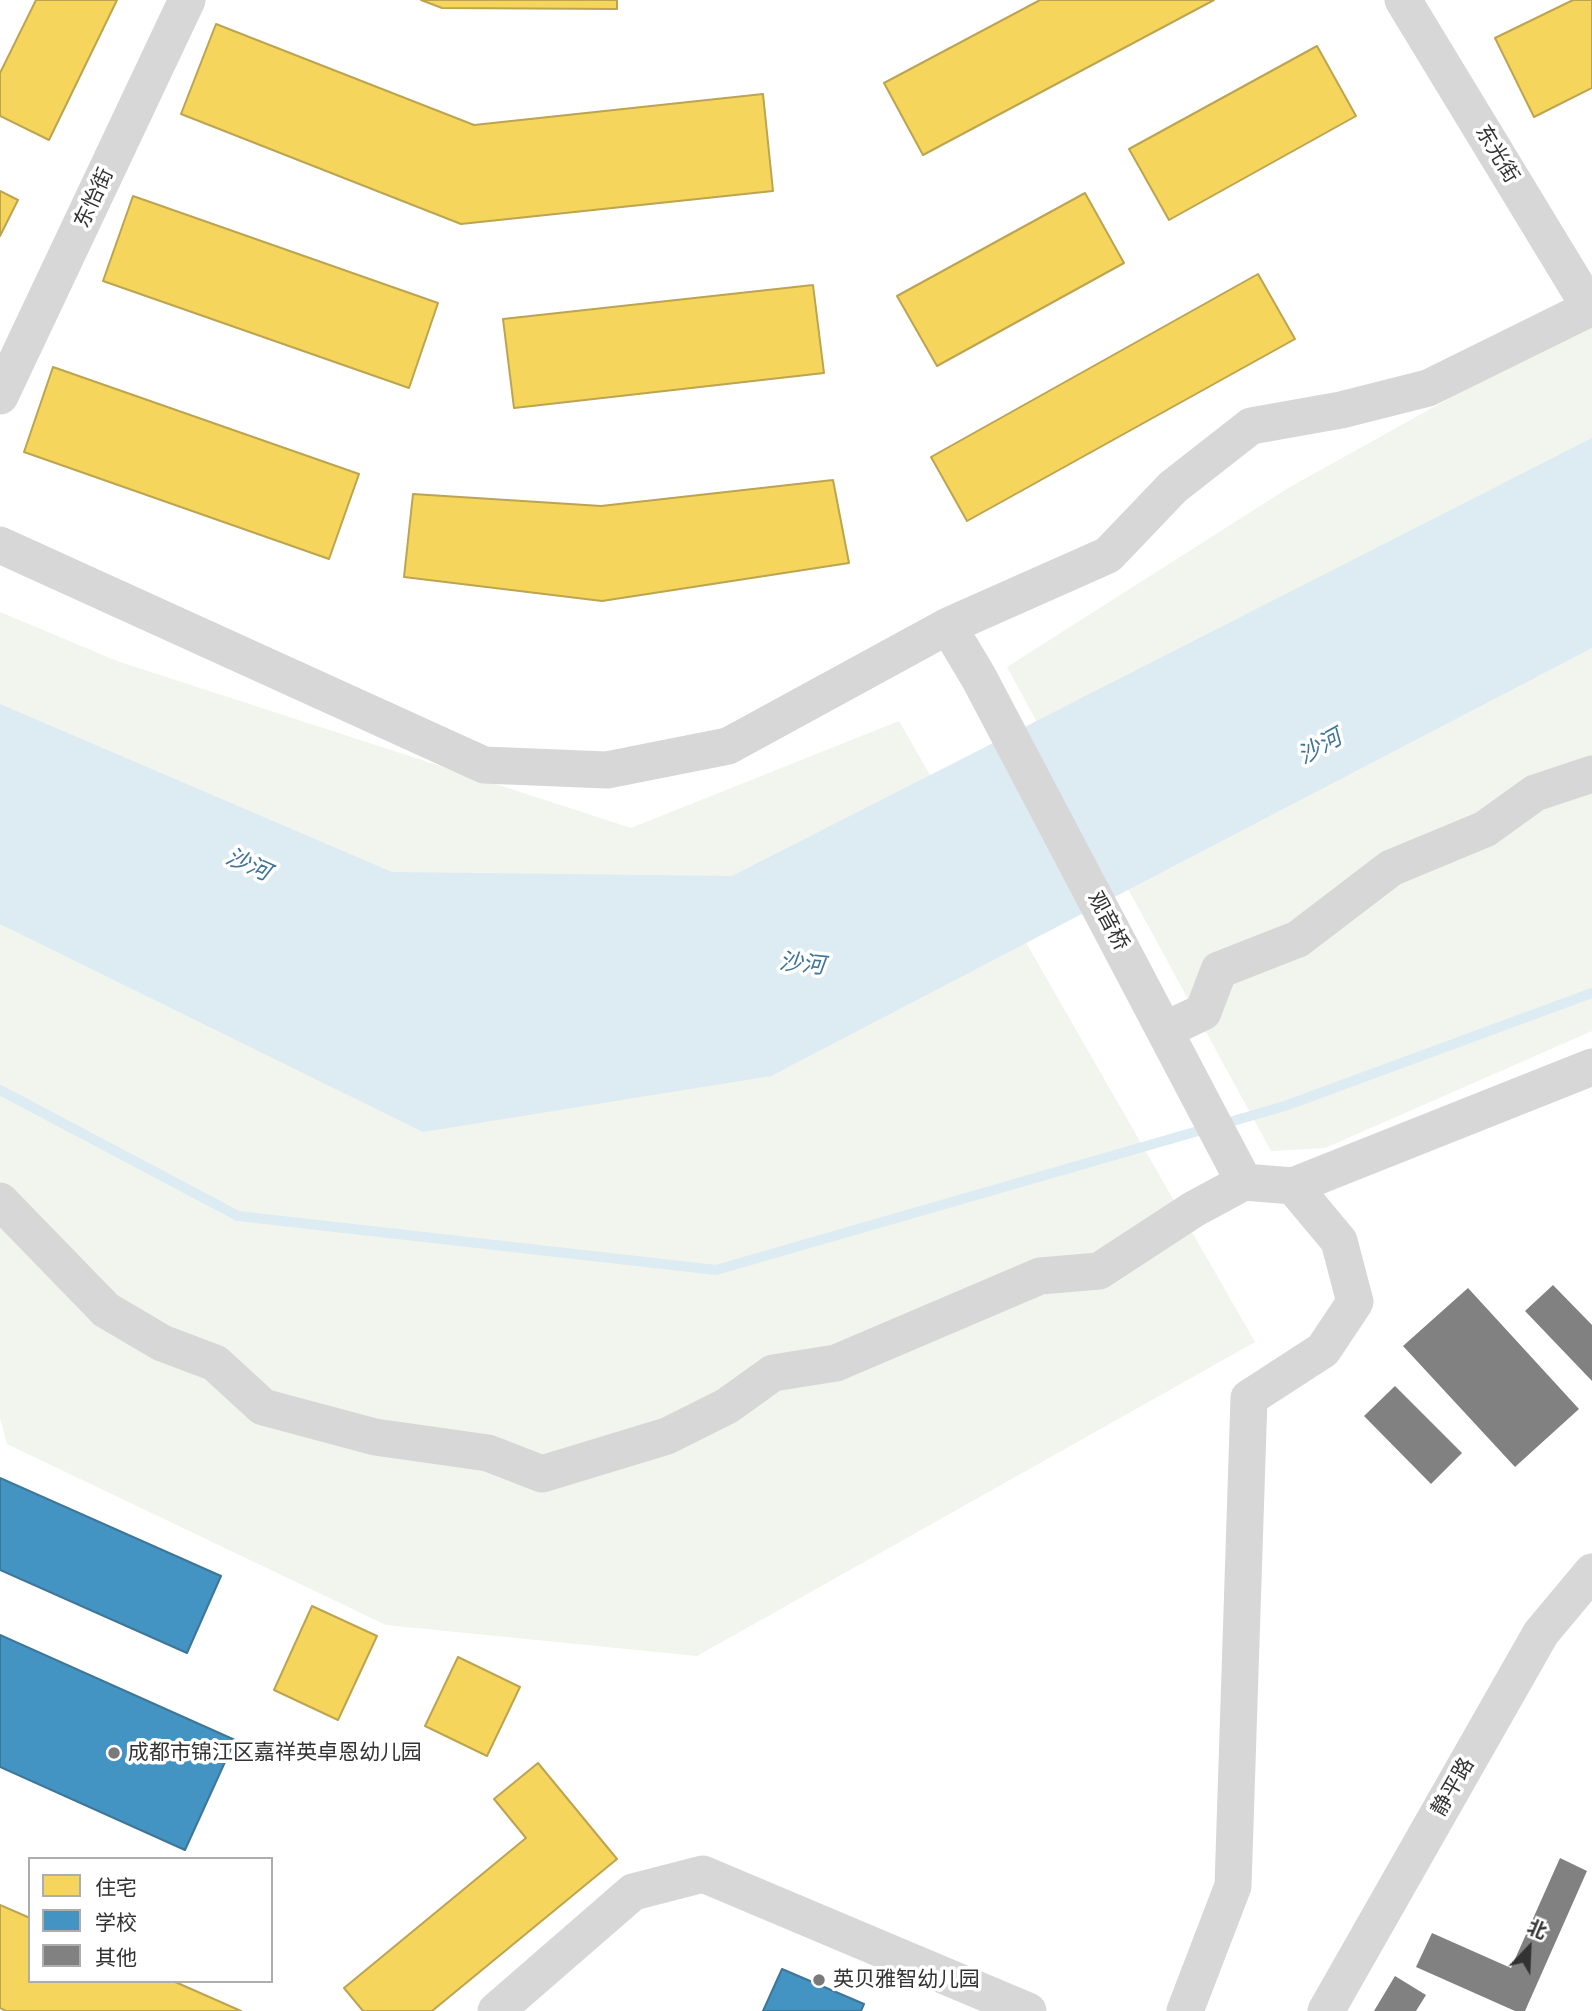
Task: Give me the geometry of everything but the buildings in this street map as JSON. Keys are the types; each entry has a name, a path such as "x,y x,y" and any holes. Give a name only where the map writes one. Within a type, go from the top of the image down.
{"street":[{"name":"东怡街","path":"0,396 187,0"},
{"name":"东光街","path":"1403,0 1591,307"},
{"path":"0,545 484,765 607,770 728,746 948,626 1108,555 1173,487 1251,426 1340,410 1428,387 1591,307"},
{"name":"观音桥","path":"948,626 979,678 1240,1174"},
{"path":"1165,1030 1203,1012 1219,970 1298,939 1391,869 1485,829 1535,793 1592,774"},
{"path":"0,1201 106,1310 162,1343 215,1363 263,1408 375,1437 488,1453 542,1474 667,1436 727,1406 773,1373 836,1363 1040,1276 1099,1271 1194,1209 1240,1174 1293,1185 1592,1067"},
{"path":"1185,2011 1233,1886 1249,1398 1323,1350 1355,1302 1339,1241 1293,1185"},
{"name":"静平路","path":"1326,2011 1541,1633 1592,1572"},
{"path":"496,2011 633,1892 703,1874 1028,2011"}],"shaded area":[{"path":"1592,319 1592,1031 1325,1148 1271,1151 1007,667 1290,487"},
{"path":"0,612 117,661 631,828 899,721 1255,1342 697,1656 386,1625 7,1444 0,1418"}],"water":[{"name":"沙河","path":"1592,438 1592,648 771,1076 423,1132 0,924 0,704 392,872 732,876"}],"waterway":[{"path":"0,1090 238,1216 716,1270 1285,1106 1592,993"}],"place":[{"name":"成都市锦江区嘉祥英卓恩幼儿园","path":"114,1753"},
{"name":"英贝雅智幼儿园","path":"819,1980"}]}
